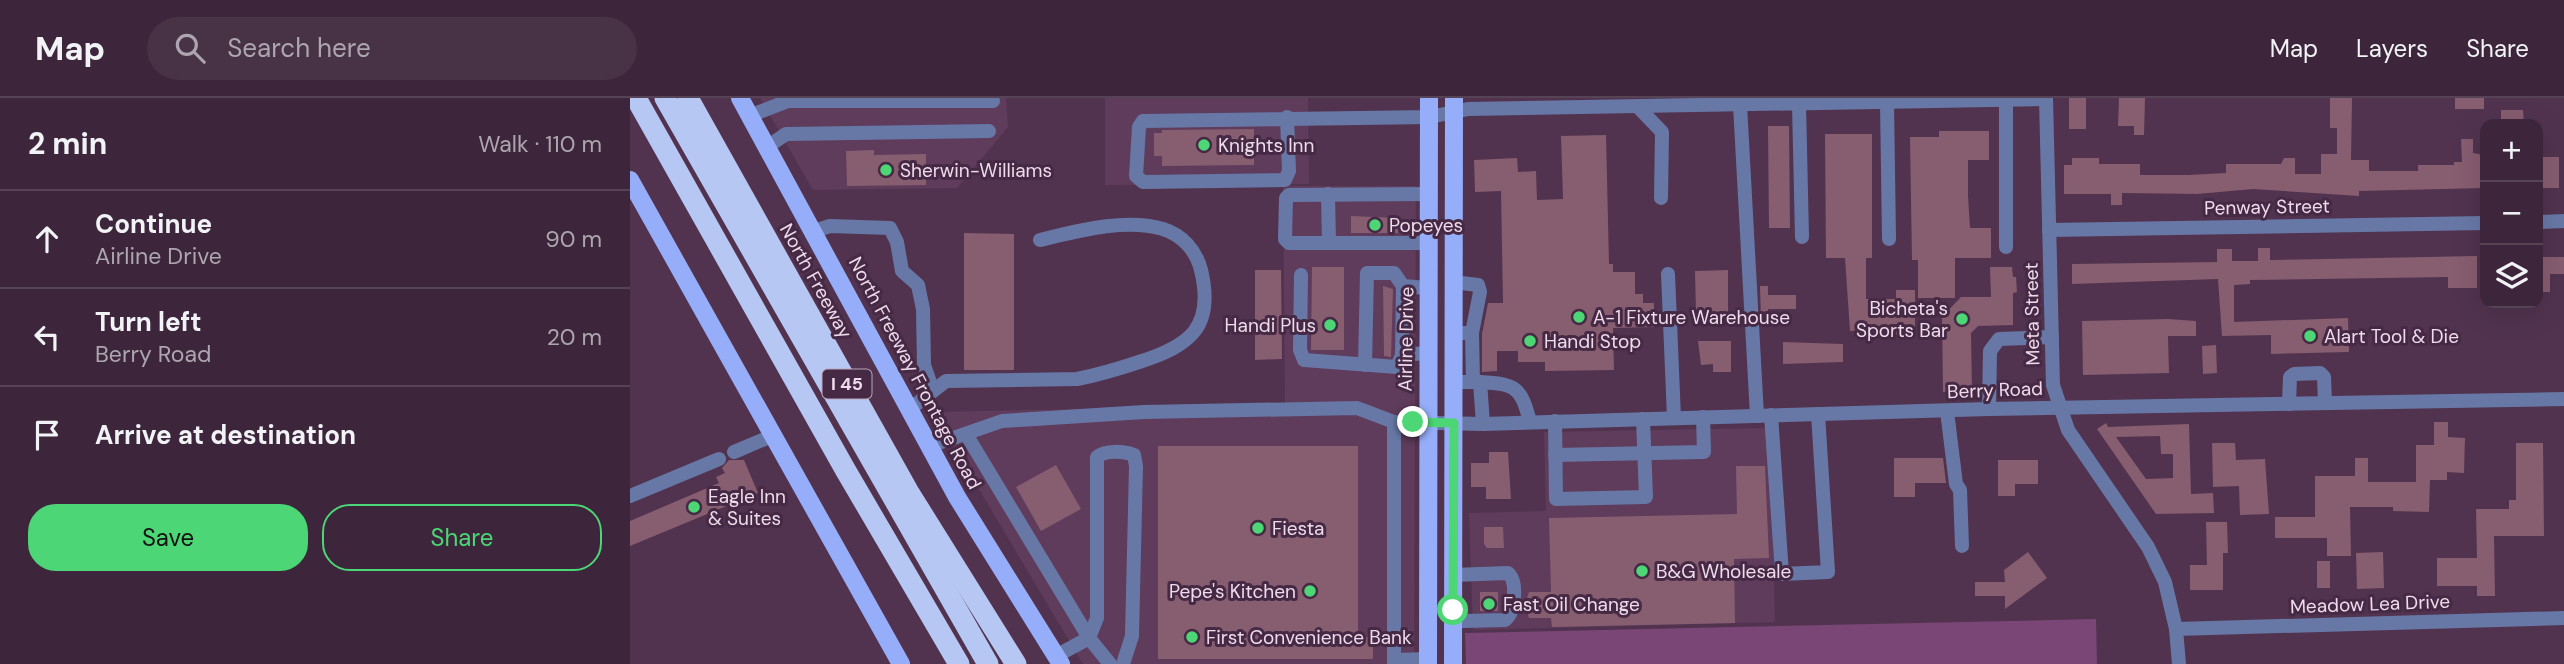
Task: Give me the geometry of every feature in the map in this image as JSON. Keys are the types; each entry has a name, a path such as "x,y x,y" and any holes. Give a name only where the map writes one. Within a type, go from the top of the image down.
{"highway":[{"name":"I 45","path":"636,98 846,471 959,664"},
{"name":"North Freeway","path":"665,98 988,664"},
{"name":"North Freeway","path":"688,98 908,491 1016,664"}],"main road":[{"name":"North Freeway Frontage Road","path":"740,98 957,497 1058,660"},
{"name":"Airline Drive","path":"1428,662 1426,353 1429,98"},
{"path":"1453,664 1454,105"},
{"path":"630,180 901,664"},
{"path":"1427,616 1453,617"}],"street":[{"path":"1287,117 1289,171 1285,180 1143,182 1136,176 1139,127 1143,121 1287,117 1430,117 1454,105 1638,107 2046,99"},
{"name":"Meta Street","path":"2046,99 2053,386 2068,430 2148,547 2165,582 2176,629 2179,664"},
{"path":"2006,100 2006,247"},
{"path":"749,116 788,101 993,101"},
{"path":"1887,102 1889,239"},
{"path":"1799,104 1802,237"},
{"path":"1740,105 1764,416 1782,573 1828,572 1818,414"},
{"path":"1638,107 1662,132 1661,198"},
{"path":"767,147 786,134 989,131"},
{"path":"1328,194 1329,243"},
{"path":"1427,243 1289,243 1285,239 1286,198 1289,195 1428,194"},
{"path":"2543,222 2564,221"},
{"name":"Penway Street","path":"2049,230 2480,223"},
{"path":"814,231 830,226 890,228 897,242 902,271 918,285 923,309 924,365 933,391"},
{"path":"910,409 946,381 1077,379 1095,375 1167,353 1182,345 1199,327 1205,304 1200,264 1185,241 1175,233 1160,228 1127,226 1087,229 1040,240"},
{"path":"1301,275 1300,350 1304,360 1375,368 1397,368 1402,355 1404,286 1394,273 1367,273 1365,365"},
{"path":"1668,274 1674,418"},
{"path":"1453,282 1478,285 1480,292 1472,333 1482,424"},
{"path":"1404,286 1427,288"},
{"path":"1453,333 1472,333"},
{"path":"1989,409 1990,351 1994,343 1999,339 2052,337"},
{"path":"1402,355 1426,353"},
{"path":"2289,404 2290,377 2294,374 2320,373 2324,377 2326,403"},
{"path":"1454,382 1506,383 1517,389 1524,400 1530,422"},
{"name":"Berry Road","path":"1394,422 1482,424 1989,409 2564,399"},
{"path":"930,446 1002,421 1144,412 1357,408 1394,422 1394,662 1428,662"},
{"path":"1947,411 1956,484 1960,490 1962,546"},
{"path":"1555,456 1704,453 1703,417"},
{"path":"1555,422 1556,499 1646,497 1643,419"},
{"path":"966,434 1089,639 1110,664"},
{"path":"734,453 774,435"},
{"path":"1058,660 1089,639 1097,618 1095,462 1104,453 1129,453 1134,455 1136,466 1132,636 1123,664"},
{"path":"630,496 719,459"},
{"path":"1453,575 1508,573 1513,578 1513,610 1508,618 1499,621 1463,621 1453,617"},
{"name":"Meadow Lea Drive","path":"2176,629 2564,618"}],"shaded area":[{"path":"760,98 1006,98 1008,127 957,188 813,190"},
{"path":"1105,98 1308,98 1309,184 1105,185"},
{"path":"1283,186 1416,186 1414,664 1083,664 933,412 1285,405"},
{"path":"1771,428 1775,622 1473,630 1469,513 1546,511 1544,432"},
{"path":"2096,619 2097,664 1466,664 1465,633"}],"building":[{"path":"2069,98 2086,98 2086,129 2069,129"},
{"path":"2119,98 2145,98 2144,135 2134,135 2134,126 2118,126"},
{"path":"2330,98 2352,98 2351,160 2369,160 2369,171 2418,171 2418,165 2454,165 2454,162 2462,162 2461,139 2473,139 2473,153 2480,154 2480,188 2359,191 2359,196 2253,189 2197,194 2122,193 2122,205 2111,205 2111,194 2064,194 2064,165 2072,165 2072,158 2099,158 2099,164 2140,164 2140,175 2188,175 2226,173 2226,164 2281,164 2284,158 2295,158 2295,174 2321,174 2321,154 2337,154 2337,128 2330,128"},
{"path":"2455,98 2484,98 2484,109 2455,109"},
{"path":"2501,110 2523,110 2524,119 2501,119"},
{"path":"1768,126 1789,126 1790,228 1769,228"},
{"name":"Knights Inn","path":"1254,129 1254,165 1162,166 1162,156 1154,156 1154,133 1162,133 1162,130"},
{"path":"1939,131 1989,131 1989,160 1968,160 1968,196 1970,228 1991,228 1991,258 1955,258 1955,298 1918,298 1918,260 1912,260 1910,137 1939,137"},
{"path":"1825,134 1872,134 1872,258 1866,258 1866,299 1896,299 1896,290 1915,290 1915,335 1872,335 1872,330 1850,331 1845,258 1826,258"},
{"path":"1606,135 1609,264 1613,264 1613,272 1635,272 1635,294 1643,294 1643,303 1654,303 1654,327 1613,328 1614,370 1545,371 1545,362 1518,362 1518,351 1497,351 1497,371 1482,372 1482,334 1488,303 1503,303 1501,191 1475,192 1474,160 1517,158 1518,172 1536,171 1537,200 1563,199 1561,136"},
{"name":"Sherwin-Williams","path":"874,150 874,155 926,154 926,185 847,186 846,151"},
{"path":"2543,157 2559,157 2559,188 2543,188"},
{"name":"Popeyes","path":"1351,216 1398,218 1398,233 1351,233"},
{"path":"964,233 1014,234 1014,370 964,370"},
{"path":"2258,248 2270,248 2270,260 2477,256 2477,288 2448,288 2448,277 2250,280 2250,284 2234,285 2234,322 2348,318 2349,352 2271,354 2271,335 2222,336 2218,279 2072,284 2072,264 2217,262 2217,249 2232,249 2232,261 2258,261"},
{"path":"2543,257 2564,257 2564,274 2550,274 2550,292 2543,292"},
{"path":"1312,267 1344,267 1344,350 1311,350"},
{"path":"1990,267 2012,267 2013,277 2016,277 2013,325 1978,326 1971,333 1972,391 1943,392 1942,317 1961,297 1991,297"},
{"path":"1255,270 1281,270 1282,359 1255,360"},
{"path":"1728,270 1728,313 1696,313 1695,271"},
{"path":"1383,286 1393,289 1391,357 1384,356"},
{"path":"1760,286 1768,286 1768,295 1796,295 1796,309 1768,309 1768,321 1761,321"},
{"path":"2082,321 2196,321 2196,336 2168,336 2169,373 2083,375"},
{"path":"1698,341 1731,341 1731,372 1713,372 1713,364 1701,365"},
{"path":"1783,342 1843,344 1843,362 1783,364"},
{"path":"2216,345 2217,373 2203,374 2202,346"},
{"path":"2434,422 2448,422 2448,437 2465,438 2464,473 2447,472 2447,480 2430,480 2429,512 2393,511 2393,507 2350,507 2351,556 2327,556 2327,538 2275,538 2275,517 2315,517 2315,476 2355,476 2355,458 2368,458 2368,482 2416,482 2416,445 2434,445"},
{"path":"2106,423 2108,427 2189,424 2191,494 2213,493 2214,513 2156,514 2097,429","holes":["2160,436 2161,454 2173,454 2173,478 2146,479 2116,437"]},
{"path":"2212,443 2235,443 2236,460 2265,459 2269,514 2240,515 2239,486 2213,487"},
{"path":"2516,443 2543,443 2544,536 2494,536 2495,596 2477,596 2477,586 2437,586 2437,558 2477,558 2476,509 2509,509 2509,500 2516,500"},
{"name":"Fiesta","path":"1158,446 1358,446 1358,637 1373,637 1373,659 1158,659"},
{"path":"1489,452 1508,452 1511,499 1486,499 1486,487 1471,487 1471,463 1489,463"},
{"path":"1894,458 1943,458 1946,483 1915,483 1915,497 1894,497"},
{"name":"Eagle Inn & Suites","path":"729,460 744,460 758,493 630,546 630,521 719,483 716,477 725,473 722,468"},
{"path":"1998,460 2038,460 2038,484 2015,484 2015,496 1998,496"},
{"path":"1056,465 1081,509 1041,531 1016,487"},
{"name":"B&G Wholesale","path":"1736,466 1765,466 1769,558 1734,559 1735,623 1552,627 1551,618 1529,618 1525,604 1529,592 1551,592 1549,518 1737,514"},
{"path":"2206,522 2227,522 2228,553 2223,553 2223,590 2190,590 2190,565 2207,565"},
{"path":"1484,527 1503,527 1504,548 1487,548 1484,544"},
{"path":"2028,552 2047,578 2005,609 2005,596 1975,596 1975,582 2005,582 2004,570"},
{"path":"2383,552 2384,588 2357,589 2356,553"},
{"path":"2317,561 2330,561 2330,588 2317,588"},
{"name":"Fast Oil Change","path":"1480,592 1498,592 1498,611 1480,611"}],"place":[{"name":"Knights Inn","path":"1204,145"},
{"name":"Sherwin-Williams","path":"886,170"},
{"name":"Popeyes","path":"1375,225"},
{"name":"A-1 Fixture Warehouse","path":"1579,317"},
{"name":"Bicheta's Sports Bar","path":"1962,319"},
{"name":"Handi Plus","path":"1330,325"},
{"name":"Alart Tool & Die","path":"2310,336"},
{"name":"Handi Stop","path":"1530,341"},
{"name":"Eagle Inn & Suites","path":"694,507"},
{"name":"Fiesta","path":"1258,528"},
{"name":"B&G Wholesale","path":"1642,571"},
{"name":"Pepe's Kitchen","path":"1310,591"},
{"name":"Fast Oil Change","path":"1489,604"},
{"name":"First Convenience Bank","path":"1192,637"}],"route":[{"path":"1413,422 1454,423 1453,610"}]}
